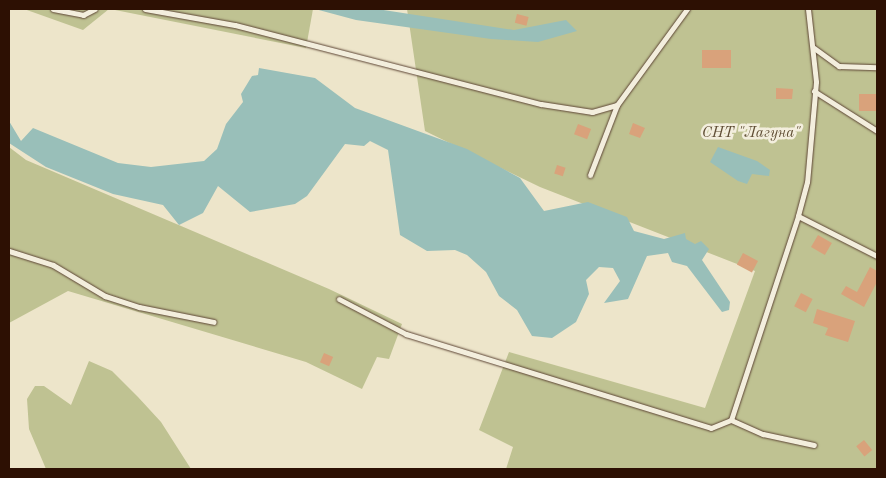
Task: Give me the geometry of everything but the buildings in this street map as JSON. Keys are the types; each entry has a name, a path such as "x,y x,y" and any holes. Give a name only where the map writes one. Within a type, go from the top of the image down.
{"lane":[{"path":"53,9 83,15 95,9"},
{"path":"145,9 396,64 541,104 592,112 617,105"},
{"path":"590,175 617,105 687,9"},
{"path":"731,420 798,216 807,182 814,91 814,48 808,9"},
{"path":"814,48 839,66 877,67"},
{"path":"814,91 877,131"},
{"path":"798,216 877,256"},
{"path":"9,250 53,265 105,296 139,308 214,322"},
{"path":"339,300 406,334 635,402 691,426 711,428 731,420 764,434 814,445"}],"green space":[{"path":"24,9 109,9 83,30"},
{"path":"110,9 313,9 306,48"},
{"name":"СНТ \"Лагуна\"","path":"407,9 877,9 877,469 506,469 513,447 479,430 509,352 705,408 755,271 540,187 425,131"},
{"path":"9,147 26,160 329,289 402,324 389,359 377,357 362,389 306,362 68,291 9,323"},
{"path":"89,361 112,371 138,397 161,422 191,469 46,469 29,429 27,399 35,386 44,386 71,405"}],"water":[{"path":"315,9 377,9 514,30 566,20 577,31 538,42 491,39 356,20"},
{"path":"259,68 315,78 355,108 467,149 520,178 544,211 588,202 627,217 634,231 664,239 685,233 686,239 695,244 701,241 709,249 702,260 730,302 729,310 722,312 687,266 672,262 668,253 647,256 628,299 604,303 620,281 613,268 599,267 586,280 589,294 576,322 552,338 532,336 517,310 499,296 486,272 467,255 455,250 427,251 400,235 388,150 370,141 364,146 345,144 307,196 295,204 250,212 218,186 203,213 179,225 163,205 113,194 46,167 9,143 9,121 21,141 33,128 118,163 151,167 204,161 217,149 226,124 243,102 241,94 252,76 258,75"},
{"path":"718,147 757,161 770,170 769,176 752,174 747,184 738,181 710,162"}]}
